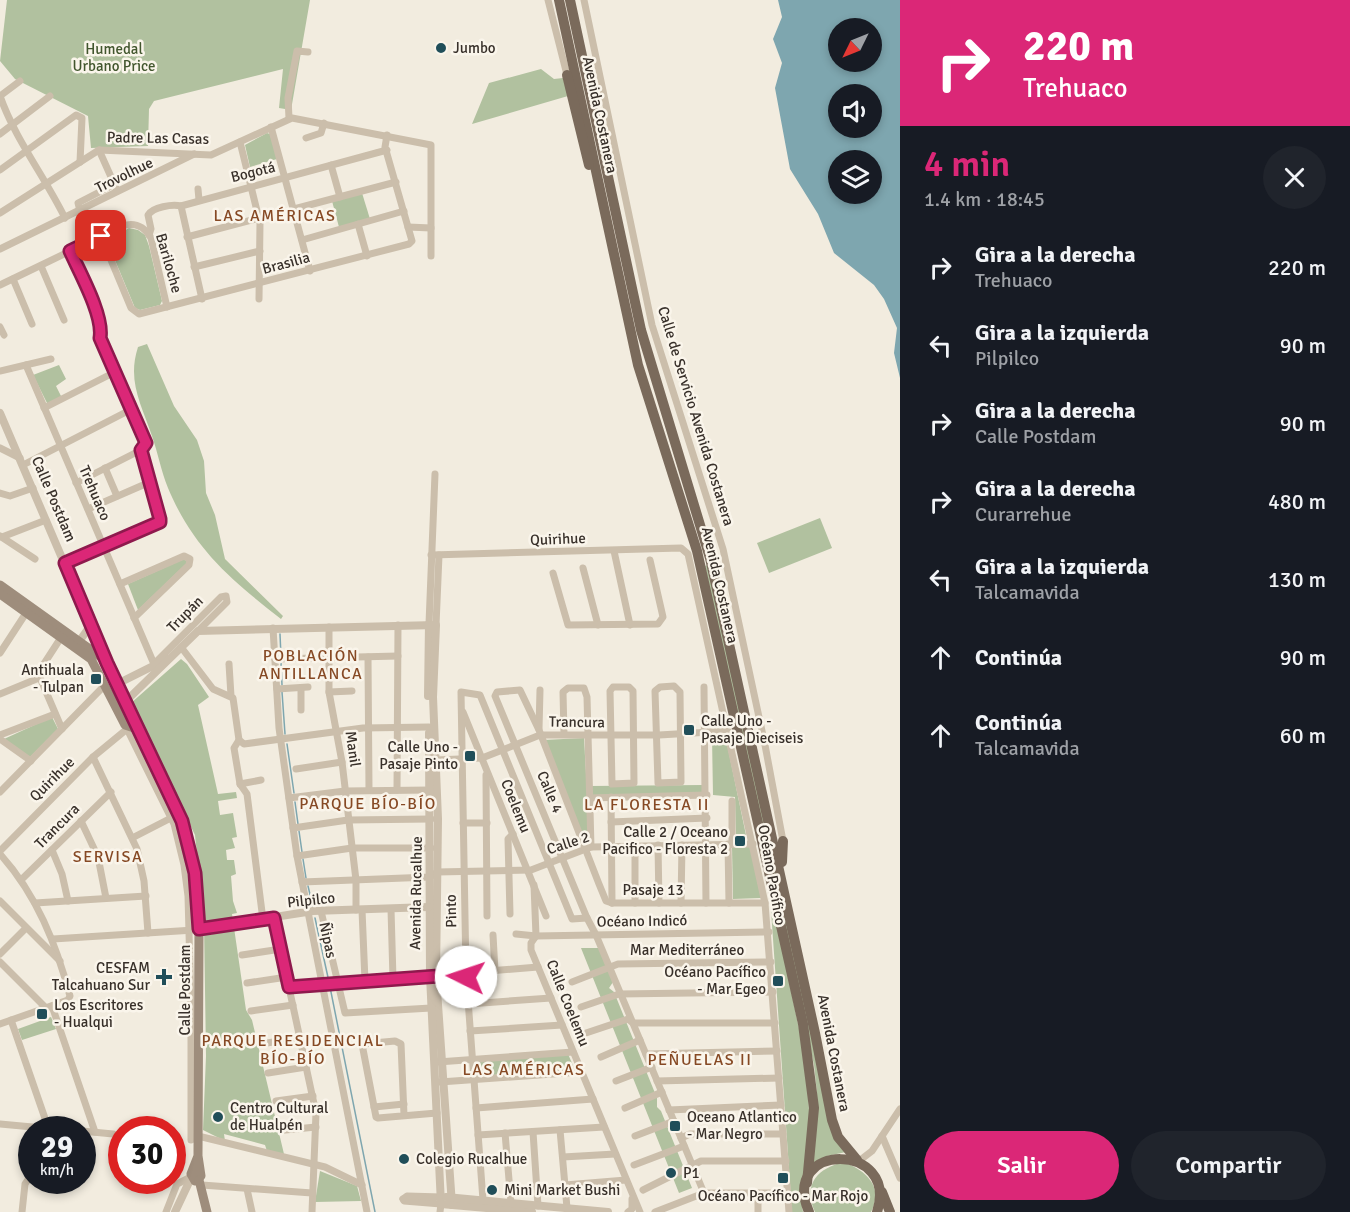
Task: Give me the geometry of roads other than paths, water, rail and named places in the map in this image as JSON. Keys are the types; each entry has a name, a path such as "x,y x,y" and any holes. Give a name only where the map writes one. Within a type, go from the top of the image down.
{"main road":[{"name":"Avenida Costanera","path":"559,0 585,108 638,365 675,476 700,565 804,1030 814,1108 807,1183 808,1210"},
{"name":"Avenida Costanera","path":"570,0 637,313 653,375 710,558 832,1120 841,1142 871,1170"},
{"path":"567,75 591,173 609,231"},
{"path":"0,585 77,644 107,663"},
{"path":"0,594 29,609"},
{"name":"Calle Postdam","path":"77,644 93,661 186,832 195,873 194,1138 198,1155 196,1177 207,1212"},
{"name":"Calle Postdam","path":"107,663 125,702 130,728"},
{"path":"111,696 125,702"},
{"path":"781,877 783,841"},
{"path":"807,1183 814,1170 827,1161 842,1157 858,1160"},
{"path":"871,1170 890,1212"},
{"path":"877,1212 880,1202 880,1186"}],"street":[{"path":"548,0 567,75"},
{"name":"Calle de Servicio Avenida Costanera","path":"584,0 652,325 723,549 783,841"},
{"path":"308,52 297,51 288,98 289,118 431,145 431,256"},
{"path":"20,81 0,96 12,126 47,183 65,218"},
{"path":"0,134 50,96"},
{"path":"0,170 28,152 74,115 82,118 80,162"},
{"name":"Padre Las Casas","path":"0,213 99,150 213,154 289,118"},
{"path":"306,138 321,133 324,123"},
{"path":"271,127 310,271"},
{"path":"389,136 387,150 408,227 431,228"},
{"path":"240,142 259,218 259,299"},
{"path":"99,150 119,193"},
{"name":"Bogotá","path":"149,234 150,211 174,205 181,206 387,150"},
{"name":"Trovolhue","path":"0,249 119,193 194,154"},
{"path":"331,165 340,197"},
{"path":"294,209 396,182"},
{"path":"80,211 79,202 115,184"},
{"path":"198,189 199,200"},
{"path":"181,206 202,299"},
{"path":"302,240 404,212"},
{"path":"187,237 259,218"},
{"name":"Bariloche","path":"131,224 142,227 149,234 167,307 142,314 133,312 101,236 131,224"},
{"path":"358,224 367,256"},
{"name":"Brasilia","path":"167,307 259,285 411,243 408,227"},
{"path":"0,285 101,236"},
{"path":"70,251 98,317 102,330 100,338 130,410 146,440 146,445 141,450 76,483"},
{"path":"194,267 260,251"},
{"path":"41,266 64,320"},
{"path":"13,279 32,324"},
{"path":"0,327 4,335"},
{"path":"0,371 51,359"},
{"name":"Trehuaco","path":"26,365 154,664"},
{"path":"44,408 115,372"},
{"path":"0,448 21,461 60,446 130,410"},
{"name":"Calle Postdam","path":"0,413 107,663"},
{"path":"65,563 160,522 141,450"},
{"path":"105,468 117,496"},
{"name":"Avenida Rucalhue","path":"435,474 435,555 429,727 433,759 430,790 433,874 429,907 437,1062"},
{"path":"88,509 150,482"},
{"path":"0,492 10,496 33,488"},
{"path":"1,537 46,520"},
{"path":"1,537 35,559"},
{"name":"Quirihue","path":"435,555 686,550"},
{"name":"Océano Pacífico","path":"686,550 765,903 789,1212"},
{"path":"614,551 630,625"},
{"path":"120,584 184,556 190,559 189,565 134,618"},
{"path":"554,573 568,625 658,624 663,621 650,560"},
{"path":"583,568 598,626"},
{"name":"Trupán","path":"125,702 227,602 228,597 222,596 154,664"},
{"path":"0,653 29,609"},
{"path":"77,644 91,625"},
{"path":"397,790 398,625"},
{"path":"198,631 432,625"},
{"name":"Avenida Rucalhue","path":"432,625 433,976 431,1008 439,1082 445,1203"},
{"name":"Manil","path":"329,627 330,692 342,762 365,981"},
{"name":"Ñipas","path":"273,628 281,739 297,856 308,912 330,985 345,1013 431,1008"},
{"path":"62,729 39,678 39,669 63,633"},
{"path":"182,647 213,689 231,696"},
{"path":"275,659 398,656"},
{"path":"368,657 369,790"},
{"name":"Trupán","path":"117,684 154,664 171,658"},
{"path":"229,664 231,696 239,740 244,744 369,728 429,727"},
{"path":"0,694 39,678"},
{"path":"0,792 105,685"},
{"path":"277,688 305,687 301,710"},
{"path":"629,687 633,691 634,783 612,784 612,735 611,689 629,687"},
{"path":"704,687 706,903"},
{"path":"564,734 563,692 568,688 584,688 586,689 589,735 588,848"},
{"path":"657,688 679,688 681,734 681,782 658,783 657,688"},
{"name":"Calle 4","path":"539,733 520,690 496,692 495,696 587,918 610,966 704,1193"},
{"path":"540,690 539,733 588,848 606,901 612,903"},
{"path":"330,692 352,691"},
{"name":"Pinto","path":"483,1200 466,974 461,692 478,693 502,750"},
{"name":"Coelemu","path":"461,707 546,916"},
{"path":"30,760 0,737 55,714"},
{"name":"Calle Postdam","path":"130,728 171,818 185,872 194,930"},
{"name":"Quirihue","path":"0,852 93,757 130,728"},
{"name":"Trancura","path":"433,759 482,758 539,733 659,735 728,731"},
{"path":"239,740 234,748 240,784 247,792 263,920"},
{"path":"502,750 572,919 587,918"},
{"path":"93,757 134,837 146,896 148,933"},
{"path":"296,769 342,762"},
{"path":"486,770 487,916"},
{"path":"240,784 261,780"},
{"path":"289,798 345,791 430,790"},
{"name":"Trancura","path":"21,880 111,792"},
{"path":"589,798 706,795"},
{"name":"Pasaje 13","path":"611,797 612,903 765,903"},
{"path":"729,903 732,801"},
{"path":"134,837 171,818"},
{"path":"611,822 707,818"},
{"path":"293,828 348,820 430,819"},
{"path":"81,821 98,858 106,898"},
{"path":"463,823 487,823"},
{"path":"510,914 508,839 513,834"},
{"name":"Calle 2","path":"302,882 464,871 528,870 588,848 611,846 753,844"},
{"path":"681,903 682,845"},
{"path":"635,846 635,903"},
{"path":"658,846 659,903"},
{"path":"297,856 352,848 431,848"},
{"path":"52,850 62,873 68,901"},
{"path":"0,852 21,880 53,939 69,998 49,1007 4,1021 44,1116"},
{"name":"Calle Coelemu","path":"534,885 536,936 530,947 640,1212"},
{"path":"35,903 146,896"},
{"path":"0,902 61,962"},
{"name":"Pilpilco","path":"53,939 194,930 308,912 429,907"},
{"path":"391,909 393,979"},
{"name":"Ñipas","path":"321,911 330,985 367,1212"},
{"path":"274,918 313,1096 316,1127 312,1212"},
{"path":"0,954 27,928"},
{"name":"Océano Indicó","path":"516,934 536,936 769,932"},
{"path":"493,935 495,971"},
{"path":"242,955 281,949"},
{"path":"0,962 49,1007 89,1116"},
{"name":"Mar Mediterráneo","path":"572,982 618,964 771,962"},
{"path":"289,987 538,967"},
{"path":"246,983 287,977"},
{"path":"581,1007 621,994 773,992"},
{"path":"468,1004 551,998"},
{"path":"251,1011 293,1005"},
{"path":"586,1034 626,1020 633,1023 775,1023"},
{"path":"470,1031 562,1025"},
{"path":"260,1044 300,1038"},
{"path":"405,1116 401,1044 395,1041 362,1044 378,1118 405,1116 437,1113"},
{"path":"601,1057 640,1041"},
{"path":"646,1054 777,1051"},
{"path":"437,1062 573,1052"},
{"path":"268,1073 306,1067"},
{"path":"616,1082 652,1067"},
{"path":"439,1082 581,1072"},
{"path":"657,1081 779,1078"},
{"name":"Avenida Rucalhue","path":"439,1082 437,1113 445,1203"},
{"path":"625,1108 662,1092"},
{"path":"276,1101 313,1096"},
{"path":"476,1108 593,1099"},
{"path":"374,1107 404,1104"},
{"path":"669,1110 781,1105"},
{"path":"858,1160 872,1151 900,1109"},
{"path":"635,1136 674,1121"},
{"path":"1,1123 18,1125"},
{"path":"285,1130 316,1127"},
{"path":"478,1135 604,1127"},
{"path":"560,1130 567,1208"},
{"path":"533,1132 535,1209"},
{"path":"506,1133 511,1203"},
{"path":"681,1138 690,1134 783,1134"},
{"path":"882,1136 900,1178"},
{"path":"194,1138 334,1170 362,1185"},
{"path":"634,1165 684,1146"},
{"path":"871,1170 872,1151"},
{"path":"563,1157 615,1154"},
{"path":"643,1190 701,1161 786,1161"},
{"path":"166,1212 177,1184 196,1177 247,1189 253,1187 312,1193"},
{"path":"175,1212 196,1177"},
{"path":"565,1185 626,1180"},
{"path":"247,1189 252,1212"},
{"path":"655,1212 704,1193 788,1193"},
{"path":"758,1193 758,1212"},
{"path":"22,1212 24,1194"},
{"path":"628,1212 632,1206 632,1196"},
{"path":"407,1212 408,1202 445,1203 483,1200 511,1203 535,1209"},
{"path":"445,1203 524,1212 535,1209 567,1208 608,1212"}],"water":[{"path":"778,0 900,0 900,378 894,353 897,328 884,299 874,285 834,253 818,214 790,169 775,88 782,63 773,39 782,17"}],"waterway":[{"path":"280,634 281,657"},
{"path":"281,663 282,685"},
{"path":"282,692 285,734"},
{"path":"287,744 294,793"},
{"path":"295,802 298,824"},
{"path":"299,831 302,852"},
{"path":"303,859 306,878"},
{"path":"308,886 313,907"},
{"path":"315,918 329,982"},
{"path":"330,987 375,1212"}],"place":[{"name":"Jumbo","path":"441,48"},
{"name":"Antihuala - Tulpan","path":"96,679"},
{"name":"Calle Uno - Pasaje Dieciseis","path":"689,730"},
{"name":"Calle Uno - Pasaje Pinto","path":"470,756"},
{"name":"Calle 2 / Oceano Pacifico - Floresta 2","path":"740,841"},
{"name":"CESFAM Talcahuano Sur","path":"164,977"},
{"name":"Océano Pacífico - Mar Egeo","path":"778,981"},
{"name":"Los Escritores - Hualqui","path":"42,1014"},
{"name":"Centro Cultural de Hualpén","path":"218,1117"},
{"name":"Oceano Atlantico - Mar Negro","path":"675,1126"},
{"name":"Colegio Rucalhue","path":"404,1159"},
{"name":"P1","path":"671,1173"},
{"name":"Océano Pacífico - Mar Rojo","path":"783,1178"},
{"name":"Mini Market Bushi","path":"492,1190"}],"district":[{"name":"LAS AMÉRICAS","path":"275,215"},
{"name":"POBLACIÓN ANTILLANCA","path":"311,664"},
{"name":"PARQUE BÍO-BÍO","path":"368,803"},
{"name":"LA FLORESTA II","path":"647,804"},
{"name":"SERVISA","path":"108,856"},
{"name":"PARQUE RESIDENCIAL BÍO-BÍO","path":"293,1049"},
{"name":"PEÑUELAS II","path":"700,1059"},
{"name":"LAS AMÉRICAS","path":"524,1069"}],"park label":[{"name":"Humedal Urbano Price","path":"114,58"}]}
